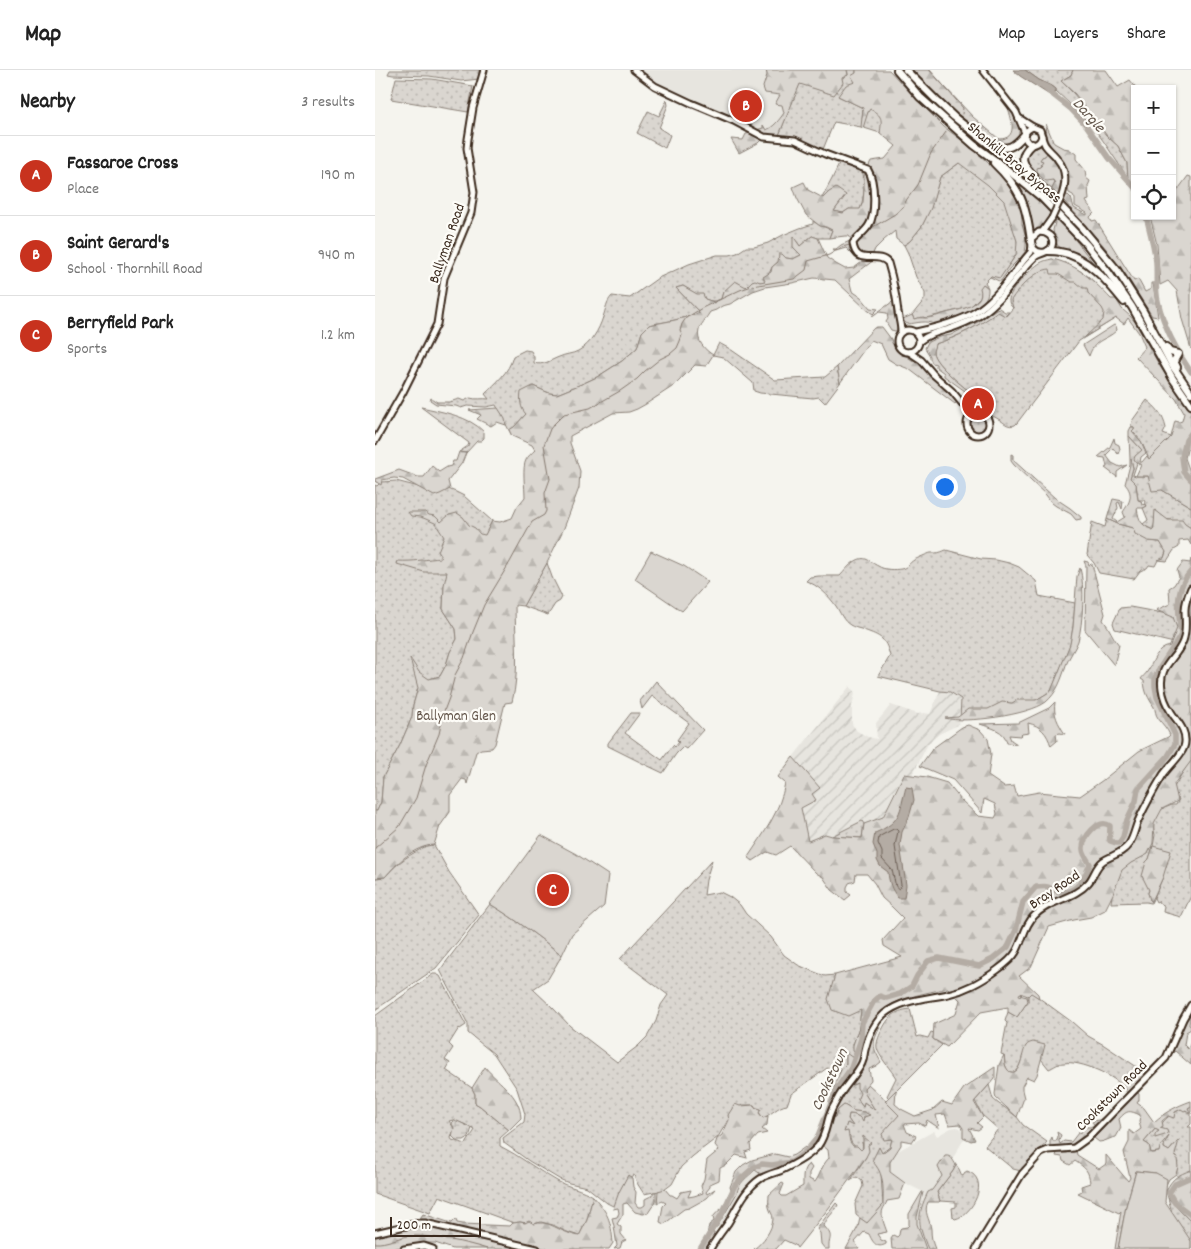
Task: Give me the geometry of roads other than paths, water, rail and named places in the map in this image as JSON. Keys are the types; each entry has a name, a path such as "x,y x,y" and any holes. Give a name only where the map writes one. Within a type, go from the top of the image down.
{"highway":[{"name":"Shankill-Bray Bypass","path":"897,70 920,97 974,145 1020,179 1072,228 1108,272 1143,326 1173,379 1191,405"},
{"name":"Shankill-Bray Bypass","path":"906,70 938,102 986,143 1057,198 1117,270 1191,393"},
{"path":"986,143 999,148 1007,148 1015,145 1025,134"},
{"path":"1035,144 1024,153 1024,164 1057,198"},
{"path":"974,145 1005,174 1017,189 1026,210 1032,243"},
{"path":"1046,252 1066,253 1087,264 1111,285 1143,326"},
{"path":"1137,301 1143,307 1168,351 1178,354 1174,362 1191,389"}],"street":[{"name":"Ballyman Road","path":"375,441 403,392 437,324 444,278 471,213 474,192 467,148 473,108 484,70"},
{"path":"634,70 661,89 735,121 764,136 795,140 825,154 868,170 874,200 873,215 870,224 853,245 860,256 864,258 879,257 888,263 901,323 901,332 897,338 898,346 903,351 909,352 921,360 965,407 988,418 989,426 986,432 979,436 971,434 967,429 965,407"},
{"path":"983,70 1005,96 1019,118 1027,141 1047,147"},
{"path":"909,352 916,350 919,344 930,335 983,314 1036,256 1046,252 1052,246 1049,227 1057,198 1064,190 1064,174 1059,161 1043,141 1039,129 1019,118"},
{"path":"1025,134 1028,129 1033,127"},
{"path":"1035,144 1041,140 1042,135"},
{"path":"1042,232 1052,218"},
{"path":"901,332 907,330 916,332 927,330 967,317 979,310 1031,252 1032,238 1042,232 1049,234"},
{"path":"1032,243 1033,248 1038,252 1046,252"},
{"path":"901,323 907,330"},
{"path":"916,332 919,338 921,360"},
{"path":"967,422 970,416 976,413"},
{"name":"Bray Road","path":"710,1249 742,1199 757,1181 797,1162 818,1146 823,1139 835,1102 862,1062 871,1031 880,1019 900,1004 959,991 988,976 1015,954 1033,916 1044,908 1086,886 1100,864 1120,853 1131,842 1136,825 1150,796 1184,747 1182,727 1167,704 1161,679 1165,667 1183,642 1186,624 1186,600 1191,588"},
{"name":"Cookstown Road","path":"976,1249 1022,1174 1041,1153 1048,1150 1074,1148 1088,1138 1166,1058 1191,1005"},
{"path":"375,1233 425,1223 537,1249"},
{"path":"404,1249 424,1246 433,1249"}],"water":[{"path":"1013,70 1025,70 1052,86 1056,91 1051,96"},
{"path":"906,787 912,788 914,800 902,832 900,845 906,885 904,898 898,898 891,885 888,872 880,866 877,860 873,844 875,833 884,829 898,815"}],"waterway":[{"path":"930,70 963,108 962,114"},
{"name":"Dargle","path":"1047,90 1071,109 1086,125 1109,158 1131,183"},
{"path":"858,241 873,227 903,207 918,185 931,153 946,132"},
{"name":"Dargle","path":"1147,220 1155,256 1160,310 1171,338 1191,372"},
{"path":"375,848 399,827 416,798 426,765 439,734 455,675 464,658 484,605 532,522 544,515 546,511 545,493 550,479 544,445 550,429 564,414 590,408 620,391 660,359 670,354 677,348 682,335 680,331 682,324 686,318 702,308 752,286 794,279 806,270 808,261 829,255 842,247 850,245"},
{"name":"Dargle","path":"1191,433 1186,440 1182,457 1184,472 1191,480"},
{"name":"Cookstown","path":"700,1249 722,1214 735,1185 745,1175 753,1168 762,1164 772,1165 792,1162 807,1150 817,1138 837,1088 851,1068 861,1039 862,1023 874,1001 880,996 886,998 900,994 912,986 928,961 939,958 979,966 993,959 1008,947 1016,930 1023,902 1036,887 1047,887 1063,892 1074,889 1082,880 1090,864 1084,853 1083,844 1088,834 1096,826 1101,824 1110,826 1110,841 1119,843 1136,801 1138,789 1168,756 1175,744 1175,735 1157,697 1155,678 1181,635 1179,594 1185,579 1191,571"},
{"name":"Dargle","path":"1191,1177 1175,1184 1169,1193 1175,1203 1191,1215"},
{"path":"375,1243 405,1237 427,1236 487,1249"}],"place":[{"name":"Saint Gerard's","path":"746,106"},
{"name":"Fassaroe Cross","path":"978,404"},
{"name":"Berryfield Park","path":"553,890"}],"park label":[{"name":"Ballyman Glen","path":"456,715"}]}
